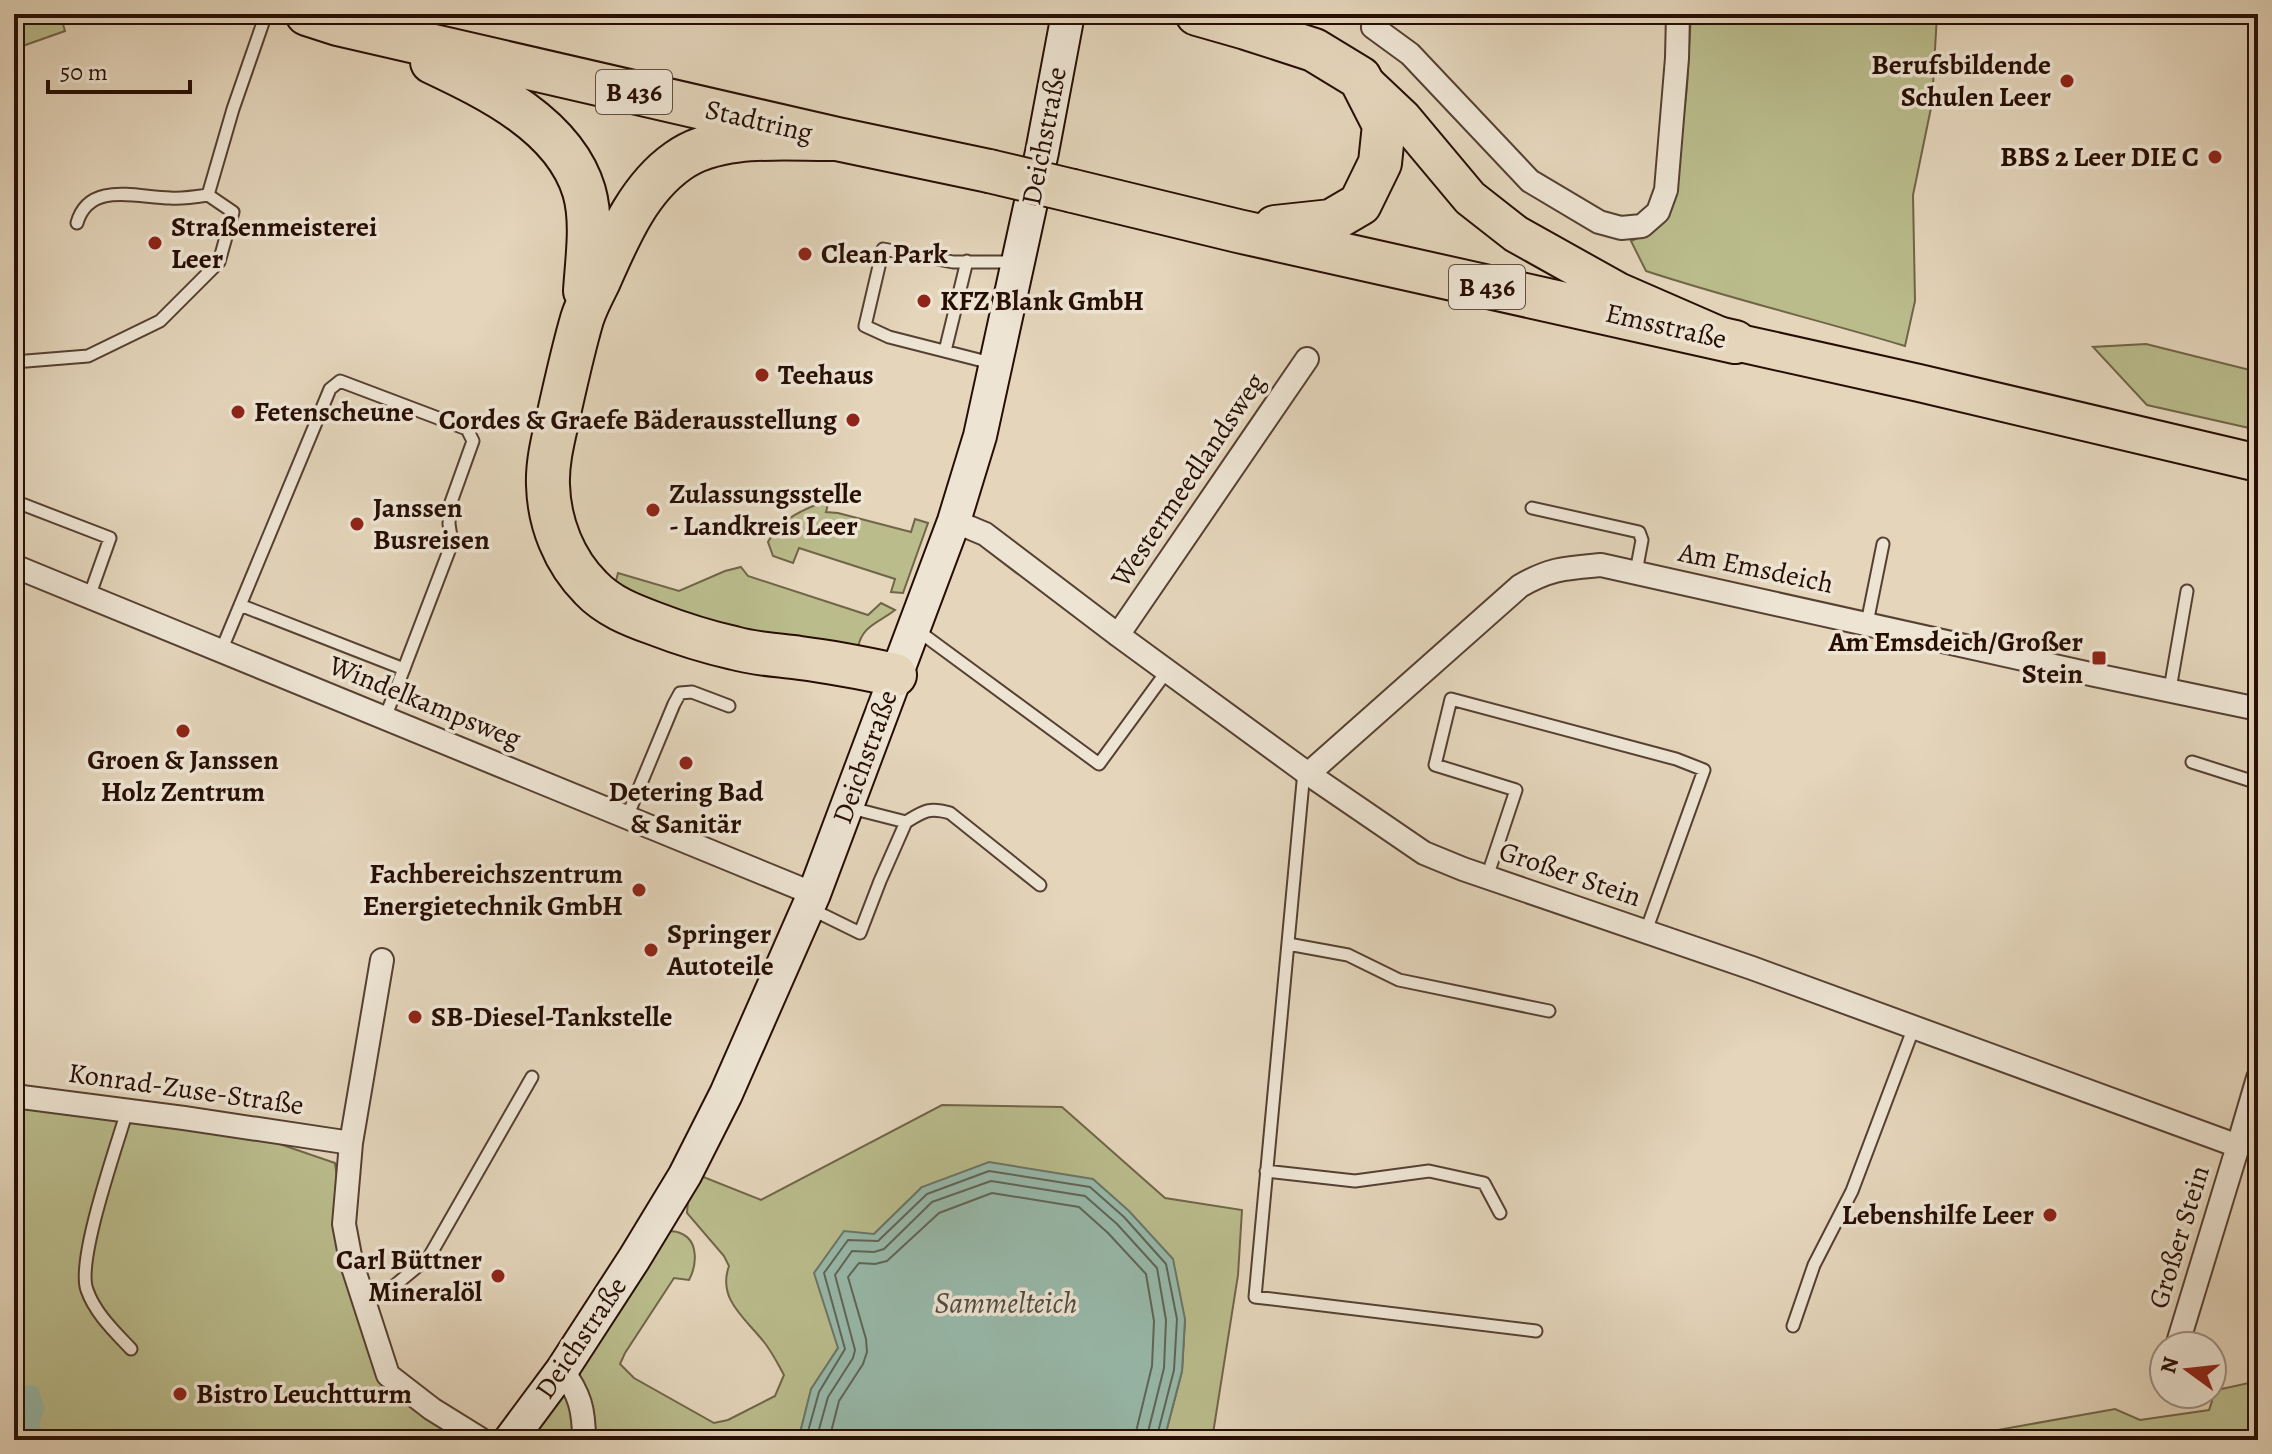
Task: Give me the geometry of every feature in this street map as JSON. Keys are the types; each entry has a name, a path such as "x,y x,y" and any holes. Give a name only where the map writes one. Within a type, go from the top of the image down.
{"highway":[{"path":"1197,14 1314,50 1360,78 1384,125 1380,163 1360,204 1331,221 1238,231"},
{"path":"322,19 421,56 485,88 527,117 555,142 575,166 585,194 588,225 583,317"},
{"name":"Stadtring","path":"322,19 1073,191"},
{"path":"837,139 738,140 705,147 678,161 656,182 634,210 615,245 583,317 558,416 547,483 551,513 561,545 591,589 610,604 666,628 737,649 837,663 895,675"},
{"name":"Emsstraße","path":"1073,191 1735,342"}],"main road":[{"name":"Deichstraße","path":"510,1440 562,1370 685,1175 726,1094 811,901 954,521 980,436 1042,152 1068,14"},
{"path":"1360,78 1403,118 1470,198 1516,234 1618,291 1735,342"},
{"name":"Emsstraße","path":"1735,342 2258,463"}],"street":[{"path":"1375,20 1530,181 1599,222 1621,228 1642,226 1658,212 1666,190 1678,14"},
{"name":"Westermeedlandsweg","path":"1118,635 1307,359"},
{"name":"Großer Stein","path":"954,521 985,534 1167,671 1424,853 2238,1146"},
{"name":"Am Emsdeich","path":"1306,772 1520,586 1541,574 1562,568 1601,565 2258,709"},
{"name":"Windelkampsweg","path":"14,566 627,817 811,901"},
{"path":"382,960 351,1143 344,1224 351,1261 388,1375 432,1409 482,1440"},
{"name":"Großer Stein","path":"2182,1330 2258,1078"},
{"name":"Konrad-Zuse-Straße","path":"14,1096 268,1129 351,1143"},
{"path":"562,1370 574,1385 581,1403 584,1440"}],"lane":[{"path":"208,195 233,109 266,14"},
{"path":"14,362 88,356 160,321 219,262 233,212 208,195 169,199 108,195 88,204 77,223"},
{"path":"995,364 889,337 865,326 883,249 953,262 1018,262"},
{"path":"945,351 967,261"},
{"path":"221,651 330,389 340,381 467,429 473,441 450,505 452,543 385,718"},
{"path":"14,501 110,538 89,597"},
{"path":"1532,508 1639,532 1642,540 1636,572"},
{"path":"1867,623 1883,544"},
{"path":"2170,689 2187,591"},
{"path":"240,605 404,669"},
{"path":"913,628 1099,764 1167,671"},
{"path":"627,817 680,693 692,692 729,706"},
{"path":"1487,877 1516,790 1435,765 1451,699 1676,759 1704,770 1646,931"},
{"path":"2192,762 2258,783"},
{"path":"1306,772 1255,1297 1536,1331"},
{"path":"847,807 906,822"},
{"path":"811,901 860,933 906,822 927,810 950,813 1040,885"},
{"path":"1288,944 1348,955 1399,980 1549,1011"},
{"path":"1793,1326 1814,1265 1852,1191 1914,1027"},
{"path":"363,1299 394,1286 429,1257 532,1077"},
{"path":"127,1111 88,1247 85,1287 101,1316 131,1349"},
{"path":"1266,1171 1355,1181 1429,1171 1484,1183 1500,1213"}],"green space":[{"path":"14,14 60,14 65,31 14,49"},
{"path":"1691,14 1937,14 1932,103 1913,195 1915,301 1905,346 1646,271 1631,241 1645,235 1676,189"},
{"path":"2146,344 2258,372 2258,430 2147,405 2093,347"},
{"path":"829,500 826,512 911,532 915,519 928,523 903,593 891,592 895,579 799,548 793,563 773,556 768,542 779,527 802,511"},
{"path":"741,567 748,576 868,615 881,603 895,610 867,629 858,648 767,643 613,592 618,573 679,591"},
{"path":"14,1104 268,1140 335,1163 347,1251 384,1375 462,1430 456,1440 14,1440"},
{"path":"942,1105 1062,1107 1165,1198 1242,1210 1238,1275 1212,1440 1164,1440 1182,1371 1185,1319 922,1187 874,1234 838,1348 812,1389 800,1433 793,1440 527,1440 667,1231 680,1233 691,1241 695,1254 692,1274 689,1280 674,1278 620,1364 634,1378 714,1423 728,1420 775,1396 784,1375 767,1346 730,1298 726,1278 729,1266 724,1256 687,1213 689,1189 696,1174 761,1200"},
{"path":"2258,1381 2258,1440 1942,1440 2115,1409 2140,1420 2228,1410 2228,1388"}],"water":[{"name":"Sammelteich","path":"989,1162 1093,1179 1129,1211 1173,1259 1185,1319 1182,1371 1164,1440 793,1440 800,1433 811,1389 838,1348 814,1273 844,1231 874,1234 922,1187"}],"waterway":[{"path":"30,1395 34,1408 28,1426 33,1440"}],"place":[{"name":"Berufsbildende Schulen Leer","path":"2067,81"},
{"name":"BBS 2 Leer DIE C","path":"2215,157"},
{"name":"Straßenmeisterei Leer","path":"155,243"},
{"name":"Clean Park","path":"805,254"},
{"name":"KFZ Blank GmbH","path":"924,301"},
{"name":"Teehaus","path":"762,375"},
{"name":"Fetenscheune","path":"238,412"},
{"name":"Cordes & Graefe Bäderausstellung","path":"853,420"},
{"name":"Zulassungsstelle - Landkreis Leer","path":"653,510"},
{"name":"Janssen Busreisen","path":"357,524"},
{"name":"Am Emsdeich/Großer Stein","path":"2099,658"},
{"name":"Groen & Janssen Holz Zentrum","path":"183,731"},
{"name":"Detering Bad & Sanitär","path":"686,763"},
{"name":"Fachbereichszentrum Energietechnik GmbH","path":"639,890"},
{"name":"Springer Autoteile","path":"651,950"},
{"name":"SB-Diesel-Tankstelle","path":"415,1017"},
{"name":"Lebenshilfe Leer","path":"2050,1215"},
{"name":"Carl Büttner Mineralöl","path":"498,1276"},
{"name":"Bistro Leuchtturm","path":"180,1394"}]}
